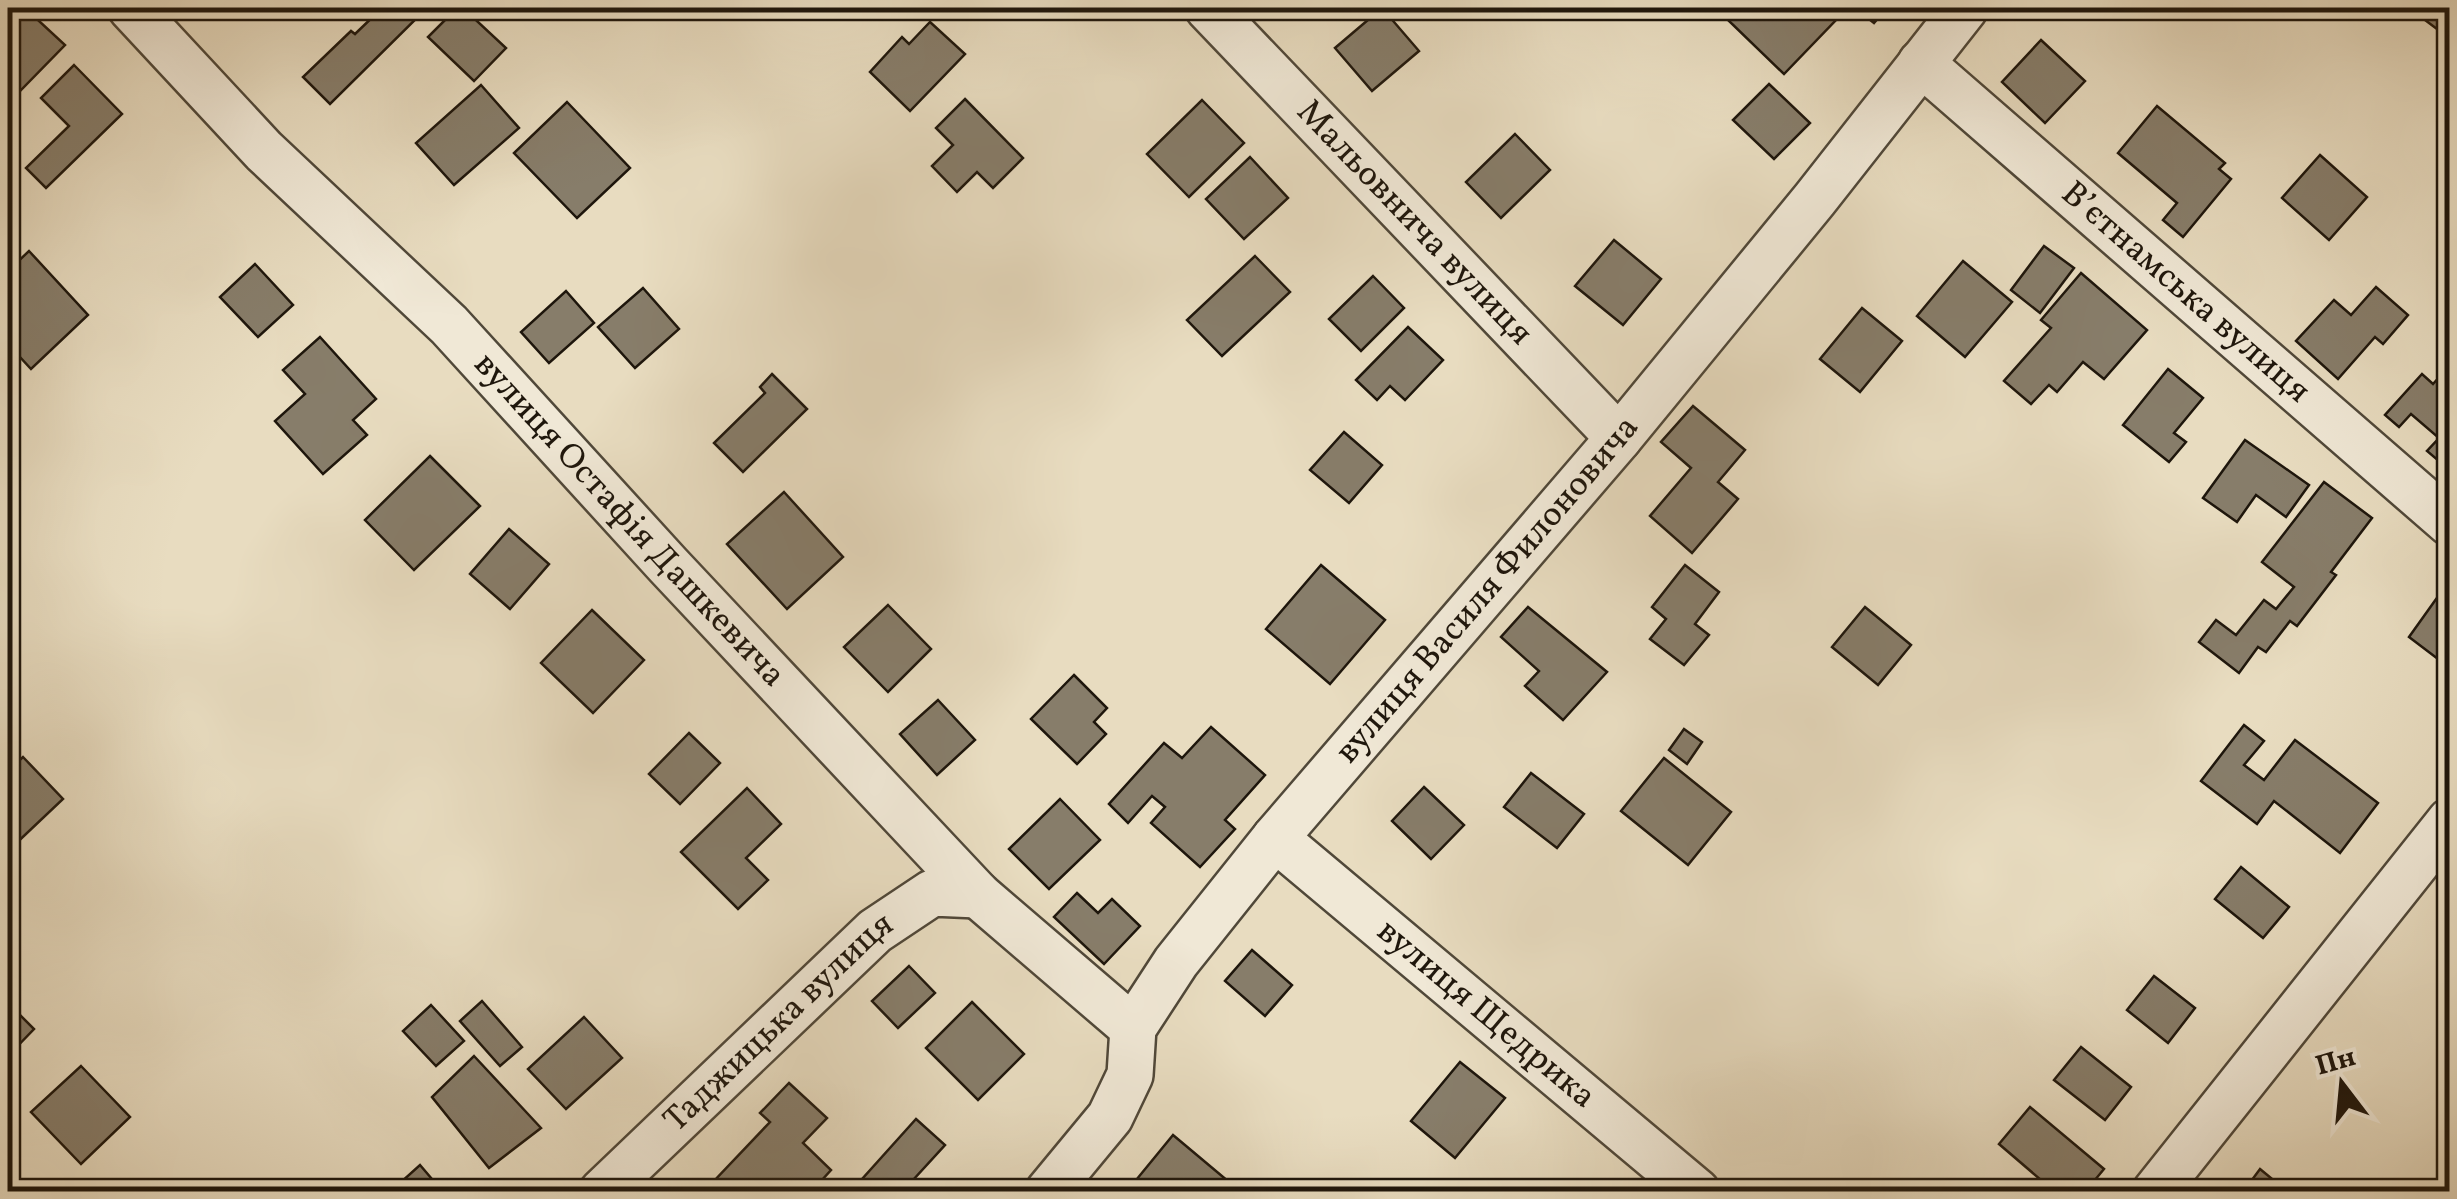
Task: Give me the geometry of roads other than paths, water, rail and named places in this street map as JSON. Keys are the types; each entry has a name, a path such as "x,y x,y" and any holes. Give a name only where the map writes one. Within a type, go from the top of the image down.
{"street":[{"name":"вулиця Остафія Дашкевича","path":"131,8 264,151 449,325 978,895 1133,1028"},
{"name":"Мальовнича вулиця","path":"1208,8 1619,438"},
{"name":"вулиця Василя Филоновича","path":"1048,1192 1110,1117 1130,1075 1133,1028 1176,962 1275,838 1619,438 1966,8"},
{"name":"Вʼєтнамська вулиця","path":"1921,63 2450,523"},
{"path":"2155,1192 2450,822"},
{"name":"вулиця Щедрика","path":"1275,838 1697,1192"},
{"name":"Таджицька вулиця","path":"602,1192 874,931 932,893 978,895"}]}
